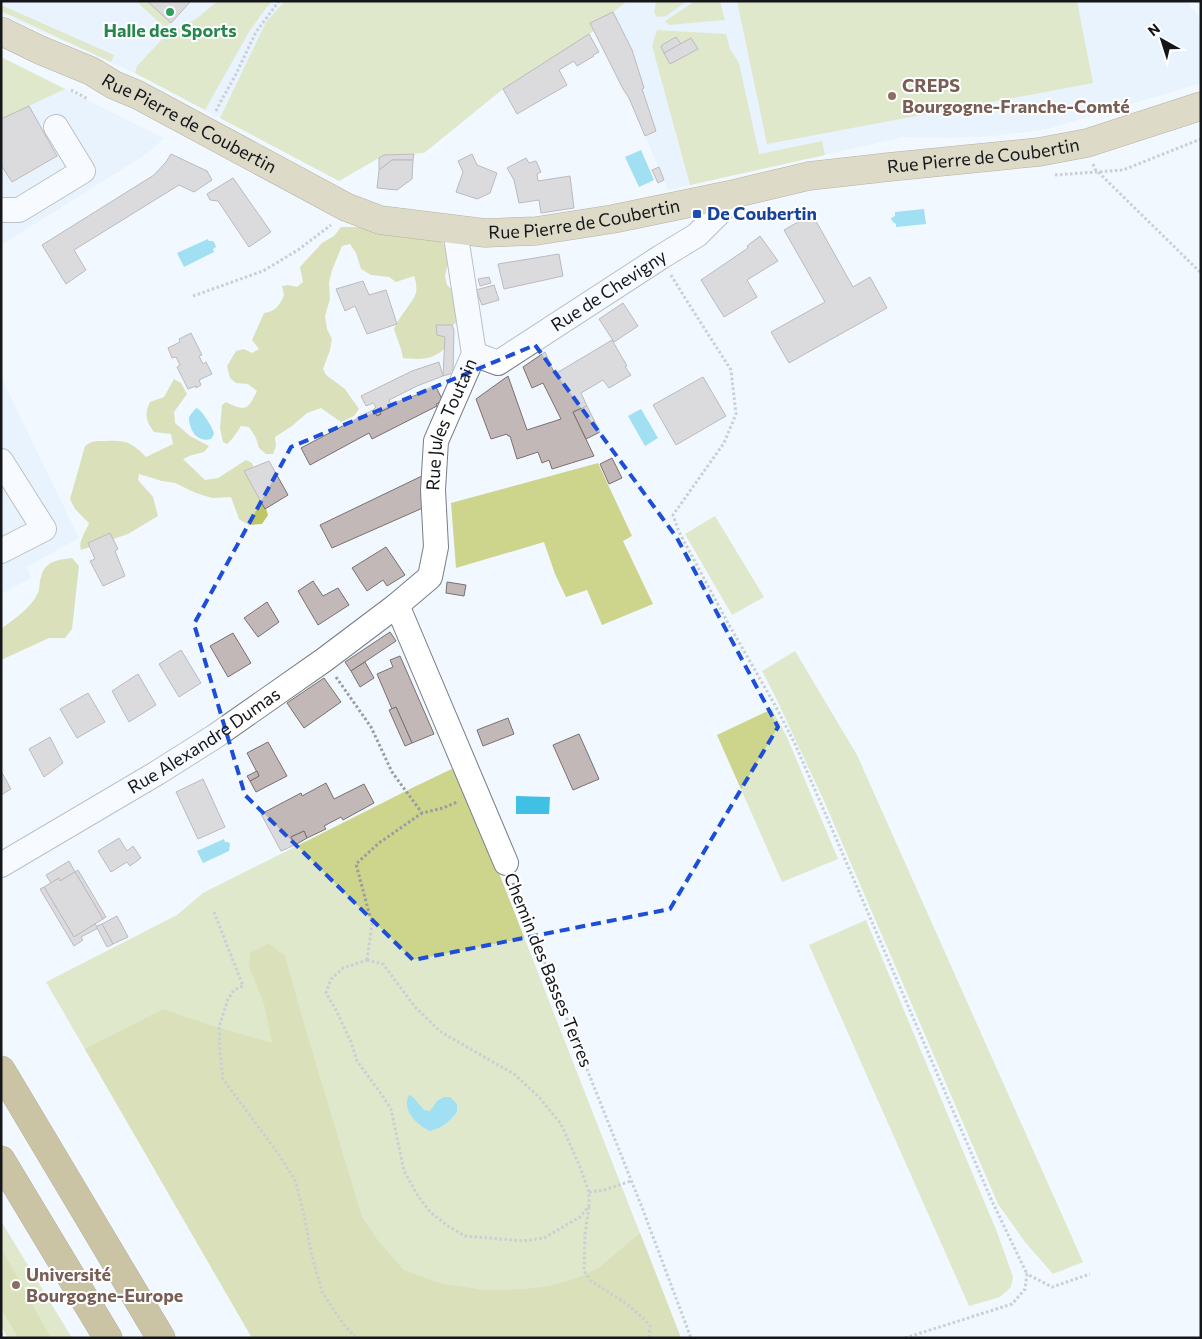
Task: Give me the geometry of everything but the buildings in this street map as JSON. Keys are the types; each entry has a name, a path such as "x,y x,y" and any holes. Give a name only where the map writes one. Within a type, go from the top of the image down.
{"highway":[{"path":"1,1070 162,1338"},
{"path":"1,1160 108,1338"}],"main road":[{"name":"Rue Pierre de Coubertin","path":"1,31 40,50 91,71 114,85 138,95 346,207 380,220 485,233 536,231 613,219 729,195 808,176 1039,152 1087,143 1201,106"}],"street":[{"path":"1,210 19,210 83,171 56,127"},
{"name":"Rue de Chevigny","path":"474,354 498,362 661,257 697,236 720,211 729,195"},
{"name":"Rue Jules Toutain","path":"397,605 430,577 436,547 433,490 436,441 474,354 455,230"},
{"path":"1,461 44,529 1,551"},
{"name":"Rue Alexandre Dumas","path":"1,865 214,737 324,660 397,605"},
{"name":"Chemin des Basses Terres","path":"397,605 506,863"}],"path":[{"path":"207,132 256,32 278,1"},
{"path":"66,88 93,101"},
{"path":"1087,143 1094,169 1201,273"},
{"path":"193,296 263,271 298,250 336,221 346,207"},
{"path":"661,257 731,370 736,414 724,443 673,515 679,532 795,744 991,1199 1027,1274 1025,1289 1012,1304 905,1338"},
{"path":"324,660 371,727 392,772 422,813"},
{"path":"367,960 372,924 356,864 379,843 422,813 443,808 476,793"},
{"name":"Chemin des Basses Terres","path":"506,863 692,1338"},
{"path":"214,912 243,986 234,990 228,999 219,1027 223,1079 280,1156 296,1182 322,1292 344,1325 356,1338"},
{"path":"589,1206 580,1217 544,1238 524,1241 465,1236 430,1212 418,1196 404,1171 391,1109 356,1061 347,1034 326,993 330,979 343,968 367,960 383,964 415,1007 441,1032 514,1074 539,1097 561,1124 589,1192 589,1206 585,1234 584,1272 591,1281 627,1304 643,1318 650,1326 649,1338"},
{"path":"589,1192 604,1190 631,1181"},
{"path":"1027,1274 1052,1287 1090,1274"},
{"path":"1,1333 4,1338"}],"highlighted area":[{"path":"535,345 677,538 778,727 670,909 413,960 245,795 194,624 291,447"}],"shaded area":[{"name":"CREPS Bourgogne-Franche-Comté","path":"1,1 1186,1 1201,19 1201,83 1044,130 993,136 904,137 668,190 629,98 594,31 503,89 424,153 384,155 339,181 135,73 1,14"},
{"path":"1,57 164,138 148,153 1,245"},
{"path":"1,377 79,538 27,567 31,578 1,594"}],"green space":[{"path":"136,1 147,1 171,23 165,28"},
{"path":"218,1 273,1 249,32 205,110 135,73 137,66 167,34 196,19"},
{"path":"285,1 623,1 625,3 613,12 591,23 594,31 503,89 424,153 384,155 339,181 220,118 266,22"},
{"path":"656,1 687,1 666,16 657,17 654,13"},
{"path":"695,1 720,1 725,20 669,25 665,21"},
{"path":"737,1 1077,1 1093,83 767,144"},
{"path":"1,5 114,55 111,62 1,11"},
{"path":"657,30 726,34 730,49 739,63 759,154 822,141 825,155 690,185 652,46"},
{"path":"1,57 65,89 1,119"},
{"path":"341,227 366,227 440,241 448,248 445,276 447,285 458,295 460,307 456,323 450,327 448,346 443,351 427,358 403,358 394,329 416,293 414,276 396,282 389,277 371,275 361,269 356,253 350,244 342,246 329,283 330,299 325,316 327,329 332,339 323,369 326,375 345,389 359,409 354,416 341,422 321,408 307,413 275,437 276,446 273,454 266,454 259,448 256,438 249,427 241,426 227,444 223,442 220,428 222,405 226,402 242,408 246,407 257,391 248,384 236,383 230,378 227,366 236,351 244,349 252,353 259,349 252,340 264,313 274,310 281,302 284,295 282,286 297,287 303,282 300,267 322,243 334,236"},
{"path":"174,379 181,383 187,394 174,412 175,423 190,436 209,446 204,452 183,459 205,480 218,478 246,460 252,463 268,515 262,524 249,525 239,519 231,497 212,498 175,483 139,474 138,480 153,497 158,516 128,534 81,550 81,539 89,523 75,509 70,499 85,446 95,441 124,442 137,448 146,457 173,444 171,434 154,432 148,421 147,410 150,402 164,397"},
{"path":"598,463 632,536 623,541 653,604 602,625 587,590 566,597 555,574 544,542 456,568 451,503"},
{"path":"715,516 764,597 732,615 685,534"},
{"path":"72,558 79,566 72,629 65,638 49,638 1,660 1,629 22,613 35,599 40,579 49,564"},
{"path":"795,651 857,755 1083,1262 1053,1274 1025,1242 998,1204 824,801 762,671"},
{"path":"772,709 787,737 838,859 782,882 717,735"},
{"path":"458,766 681,1338 252,1338 46,982 177,915 203,893"},
{"path":"866,920 997,1232 1013,1277 1011,1287 1000,1297 969,1306 809,945"},
{"path":"269,943 285,956 362,1217 379,1242 404,1270 443,1284 485,1290 550,1286 577,1278 600,1267 640,1233 681,1338 252,1338 85,1049 163,1009 272,1043 264,1004 249,966 250,953"},
{"name":"Université Bourgogne-Europe","path":"1,1221 72,1338 8,1338 1,1327"},
{"name":"Université Bourgogne-Europe","path":"1,1248 51,1338 18,1338 1,1308"}],"water":[{"path":"641,150 654,180 639,187 625,157"},
{"path":"924,209 926,224 896,227 891,218 895,216 895,212"},
{"path":"208,239 215,244 214,252 184,267 177,253"},
{"path":"197,408 205,416 212,428 214,434 211,439 202,439 192,431 189,417"},
{"path":"641,409 658,438 645,446 628,416"},
{"path":"516,796 550,797 549,814 516,814"},
{"path":"224,839 225,842 230,844 229,851 203,863 197,851"},
{"path":"409,1095 424,1110 430,1111 437,1101 444,1097 450,1097 457,1104 457,1112 445,1124 430,1131 420,1125 409,1111 407,1101"}],"place":[{"name":"Halle des Sports","path":"170,12"},
{"name":"CREPS Bourgogne-Franche-Comté","path":"892,96"},
{"name":"De Coubertin","path":"697,214"},
{"name":"Université Bourgogne-Europe","path":"16,1285"}]}
